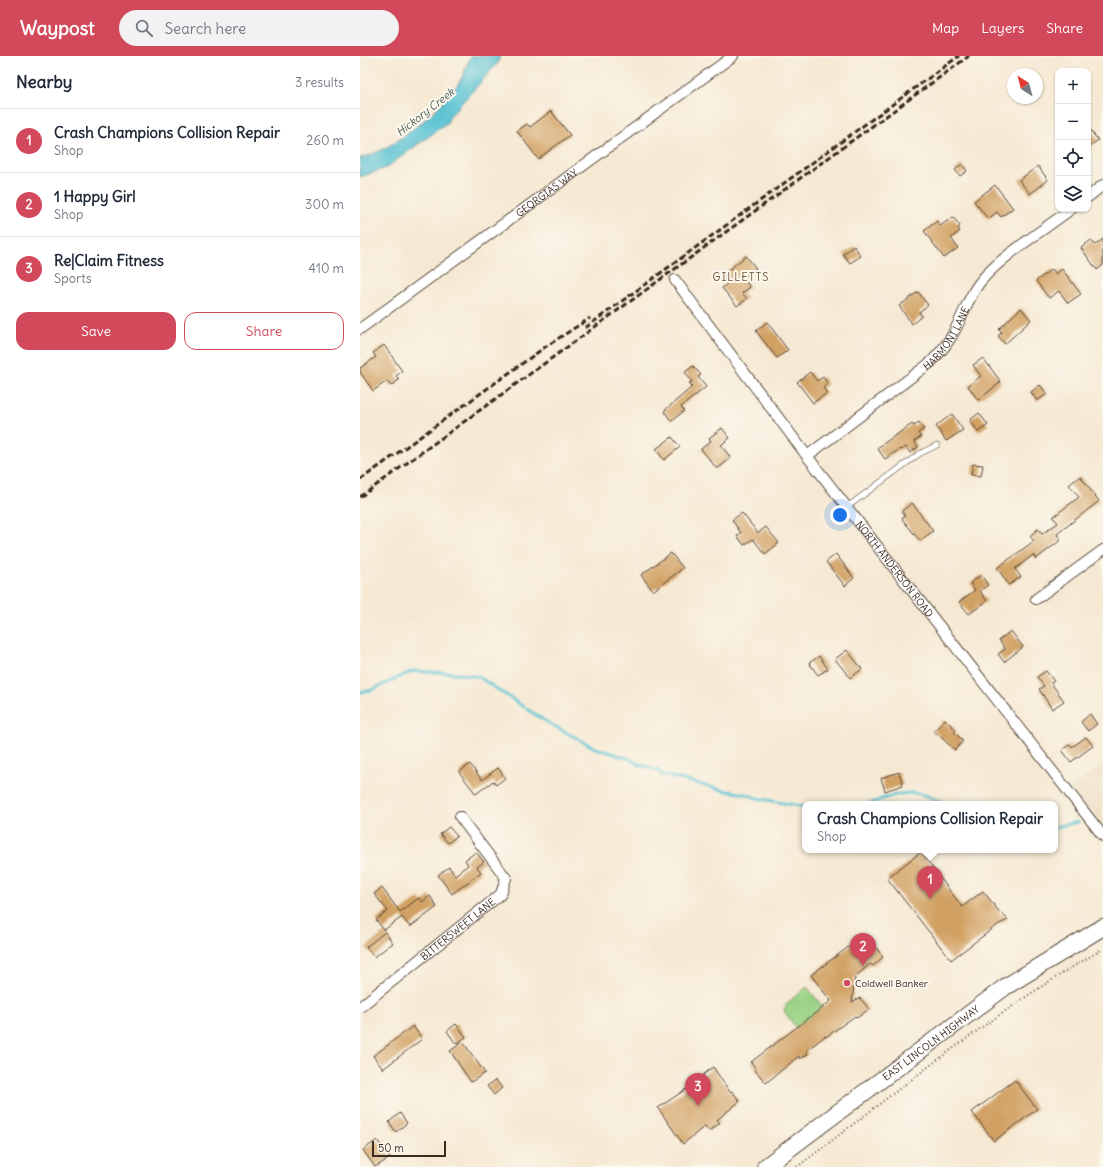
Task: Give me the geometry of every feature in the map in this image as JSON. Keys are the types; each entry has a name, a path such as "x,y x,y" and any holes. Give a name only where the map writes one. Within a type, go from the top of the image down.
{"main road":[{"name":"EAST LINCOLN HIGHWAY","path":"765,1167 1005,987 1103,927"}],"street":[{"name":"GEORGIAS WAY","path":"360,329 734,56"},
{"path":"1091,195 1103,185"},
{"name":"HARMONI LANE","path":"807,456 930,363 951,337 973,292 981,281 1003,261 1068,212"},
{"name":"NORTH ANDERSON ROAD","path":"675,280 807,456 1103,836"},
{"path":"1036,599 1103,550"},
{"name":"BITTERSWEET LANE","path":"360,1007 501,894 506,878 460,817"}],"lane":[{"path":"847,507 919,454 937,445"}],"path":[{"path":"797,1167 998,1016 1066,970 1103,949"}],"shaded area":[{"path":"1103,764 1103,831 1070,789"}],"green space":[{"path":"807,987 823,1007 796,1028 784,1011 786,1004"}],"water":[{"path":"471,56 500,56 498,63 450,116 447,123 386,168 360,177 360,158 386,148 429,115 442,103 460,81"}],"building":[{"path":"551,111 570,135 538,159 517,131 527,124 530,127"},
{"path":"1091,131 1098,140 1091,146"},
{"path":"962,164 967,171 960,176 955,170"},
{"path":"1038,166 1048,180 1030,194 1019,180"},
{"path":"995,185 1013,208 1001,217 997,212 988,219 974,201"},
{"path":"953,217 960,226 958,228 960,231 951,238 958,248 944,258 924,231 937,221 940,226"},
{"path":"1103,239 1103,265 1097,270 1081,248 1091,240 1095,245"},
{"path":"854,246 861,256 850,263 843,254"},
{"path":"746,256 756,268 743,278 750,287 742,293 747,299 737,306 722,288 727,284 721,276"},
{"path":"1052,269 1056,274 1062,269 1081,294 1068,303 1059,291 1049,298 1036,281"},
{"path":"918,292 928,305 919,312 922,316 912,324 899,306"},
{"path":"1021,308 1031,320 1005,344 998,336 1002,332 999,329"},
{"path":"767,322 788,350 777,358 756,331"},
{"path":"384,345 402,371 396,376 399,380 391,386 387,381 373,391 360,372 360,368 376,357 373,353"},
{"path":"983,358 1001,382 978,400 968,386 981,376 973,365"},
{"path":"693,366 701,375 698,377 706,387 681,407 684,411 671,421 664,411 692,387 689,383 692,382 685,372"},
{"path":"810,372 817,381 823,377 828,384 823,388 827,393 813,403 797,382"},
{"path":"1040,385 1047,394 1037,401 1031,392"},
{"path":"979,413 988,425 978,432 970,420"},
{"path":"952,414 963,430 946,441 936,426"},
{"path":"919,422 924,429 918,433 921,437 914,441 918,447 910,453 906,447 901,450 900,449 885,459 877,448 912,424 914,426"},
{"path":"722,428 730,438 721,445 731,458 717,469 701,449 711,441 709,438"},
{"path":"672,437 680,447 664,460 656,449"},
{"path":"973,464 983,465 981,476 971,475"},
{"path":"1080,476 1099,501 1057,534 1061,540 1036,559 1033,555 1015,569 1021,577 1009,585 997,568 1034,541 1030,536 1038,529 1042,534 1058,523 1053,517 1079,497 1069,485"},
{"path":"912,503 933,531 920,541 902,519 905,516 902,511"},
{"path":"742,513 758,533 766,527 779,543 765,554 753,539 744,545 737,536 741,533 732,520"},
{"path":"671,553 683,568 653,591 641,575"},
{"path":"836,554 854,578 845,586 826,562"},
{"path":"981,575 988,585 980,591 987,601 969,614 959,602 975,590 970,583"},
{"path":"1011,631 1023,647 1004,662 998,654 1005,649 999,640"},
{"path":"847,650 862,669 850,678 835,659"},
{"path":"819,656 828,669 818,675 809,663"},
{"path":"1046,671 1054,681 1051,683 1064,701 1052,709 1039,689 1044,686 1037,677"},
{"path":"1090,714 1097,724 1088,731 1081,722"},
{"path":"945,719 956,730 954,732 963,741 955,750 934,731"},
{"path":"1086,737 1093,746 1071,762 1062,750 1070,744 1072,747"},
{"path":"470,764 482,780 498,768 505,778 496,785 493,781 476,794 459,772"},
{"path":"899,772 903,785 885,791 881,778"},
{"path":"449,827 457,836 448,843 440,834"},
{"path":"476,852 484,862 477,867 481,872 452,894 438,875 449,867 455,875 468,865 465,860"},
{"path":"922,853 962,907 983,891 1001,914 1002,913 1008,920 999,924 951,960 887,878"},
{"path":"382,888 400,912 419,898 422,902 430,896 437,907 410,927 402,917 384,930 376,920 388,911 374,894"},
{"path":"385,932 393,943 374,957 366,947"},
{"path":"863,936 873,948 875,946 883,957 873,966 870,964 855,977 852,1002 860,998 869,1009 857,1018 855,1016 826,1037 825,1036 806,1051 808,1054 800,1059 799,1056 766,1083 755,1070 756,1069 751,1062 831,1001 811,975"},
{"path":"456,1024 466,1037 456,1044 447,1031"},
{"path":"413,1026 422,1039 383,1069 373,1056"},
{"path":"463,1042 485,1073 471,1082 450,1051"},
{"path":"713,1067 730,1092 732,1091 740,1101 717,1120 720,1123 709,1131 705,1126 683,1144 658,1108 704,1077 703,1075"},
{"path":"496,1080 502,1088 494,1095 487,1086"},
{"path":"1015,1080 1037,1109 994,1141 972,1112"},
{"path":"400,1113 407,1123 396,1132 389,1122"},
{"path":"377,1140 390,1158 375,1167 363,1150"}],"waterway":[{"path":"360,692 369,691 413,671 452,673 479,677 545,721 593,747 630,759 638,764 659,771 662,775 756,798 802,806"},
{"path":"877,801 887,797 908,793 921,794 940,801"},
{"path":"1058,826 1078,822"}],"railway":[{"path":"585,328 959,56"},
{"path":"360,497 969,56"},
{"path":"360,480 545,347 590,318"}],"place":[{"name":"Crash Champions Collision Repair","path":"930,899"},
{"name":"1 Happy Girl","path":"863,966"},
{"name":"Coldwell Banker","path":"847,983"},
{"name":"Re|Claim Fitness","path":"698,1106"}],"district":[{"name":"GILLETTS","path":"741,277"}],"water label":[{"name":"Hickory Creek","path":"425,112"}]}
